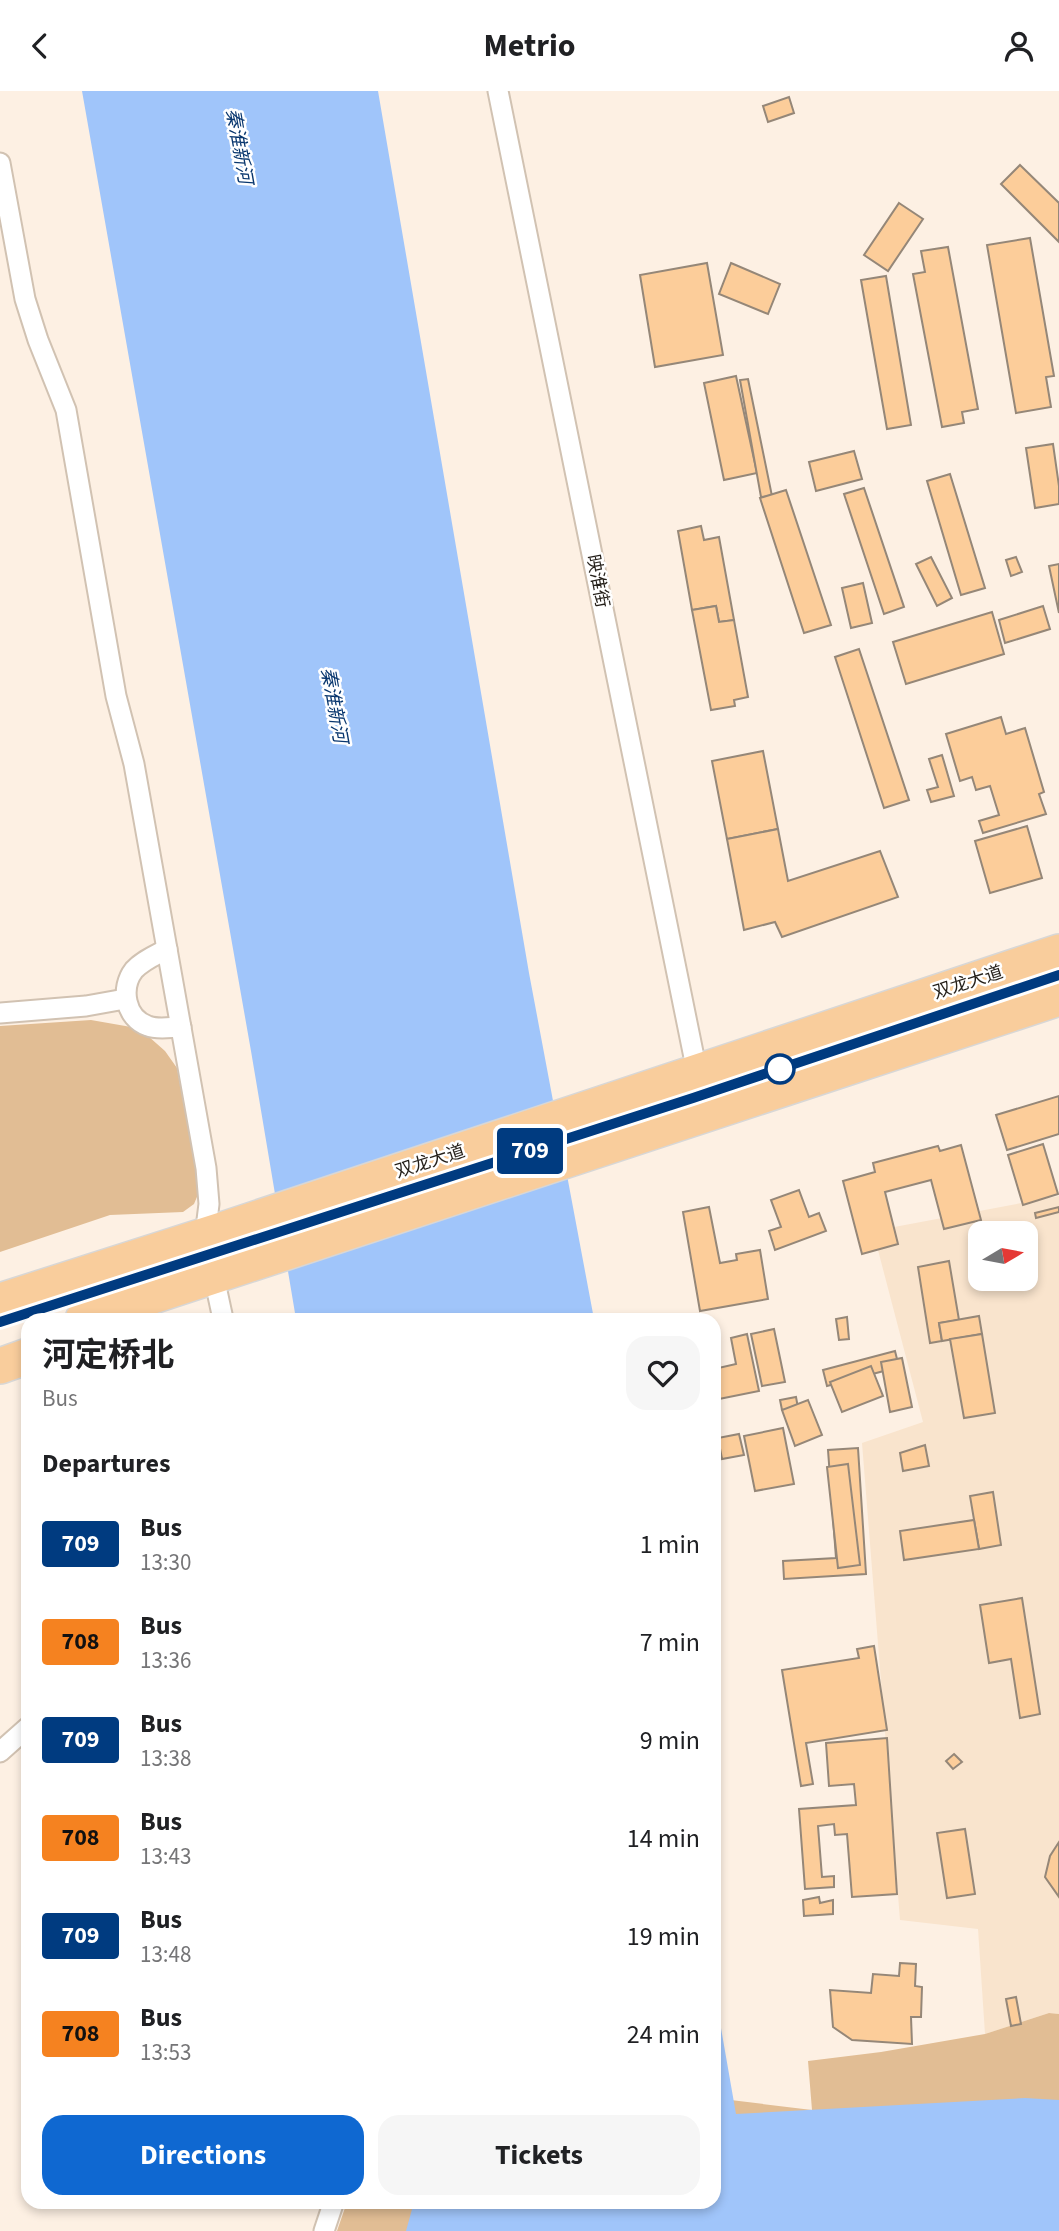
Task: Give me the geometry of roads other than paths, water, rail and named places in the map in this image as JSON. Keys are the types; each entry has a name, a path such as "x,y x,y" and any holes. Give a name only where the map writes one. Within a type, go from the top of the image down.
{"highway":[{"name":"双龙大道","path":"0,1301 574,1113 696,1096 1059,952"},
{"path":"28,1313 1059,975"},
{"path":"99,1313 696,1096 1059,998"},
{"path":"161,1313 225,1298 587,1169 1059,1021"},
{"path":"0,1322 21,1315"},
{"path":"0,1347 21,1340"},
{"path":"0,1366 21,1358"}],"street":[{"name":"映淮街","path":"498,91 696,1096"},
{"path":"0,163 25,299 66,410 116,696 134,764 181,1027 206,1168 213,1233"},
{"path":"167,949 150,957 134,970 127,984 125,999 131,1013 146,1026 181,1027"},
{"path":"0,1013 86,1006 125,999"},
{"path":"0,1752 21,1733"},
{"path":"324,2231 331,2209"}],"water":[{"name":"秦淮新河","path":"82,91 378,91 529,973 593,1313 295,1313"},
{"path":"721,2028 736,2114 1025,2098 1059,2100 1059,2231 406,2231 412,2209 721,2209"}]}
